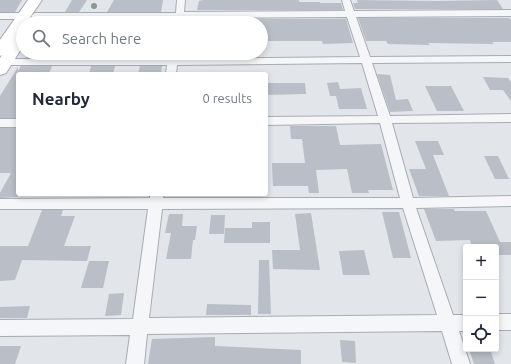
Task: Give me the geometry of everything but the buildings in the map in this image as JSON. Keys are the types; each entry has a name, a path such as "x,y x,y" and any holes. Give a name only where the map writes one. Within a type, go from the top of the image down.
{"main road":[{"path":"31,16 35,0"},
{"path":"32,16 45,0"},
{"path":"2,61 16,40"},
{"path":"2,61 16,44"}],"street":[{"path":"180,16 181,0"},
{"path":"346,0 364,60 385,119 408,203 461,364"},
{"path":"268,16 350,14 511,13"},
{"path":"0,16 16,17"},
{"path":"268,59 511,59"},
{"path":"2,61 59,60"},
{"path":"171,72 173,60"},
{"path":"268,121 511,118"},
{"path":"0,123 16,123"},
{"path":"135,364 156,199"},
{"path":"0,204 156,199 408,203 511,201"},
{"path":"499,322 511,322"},
{"path":"0,328 463,323"}]}
